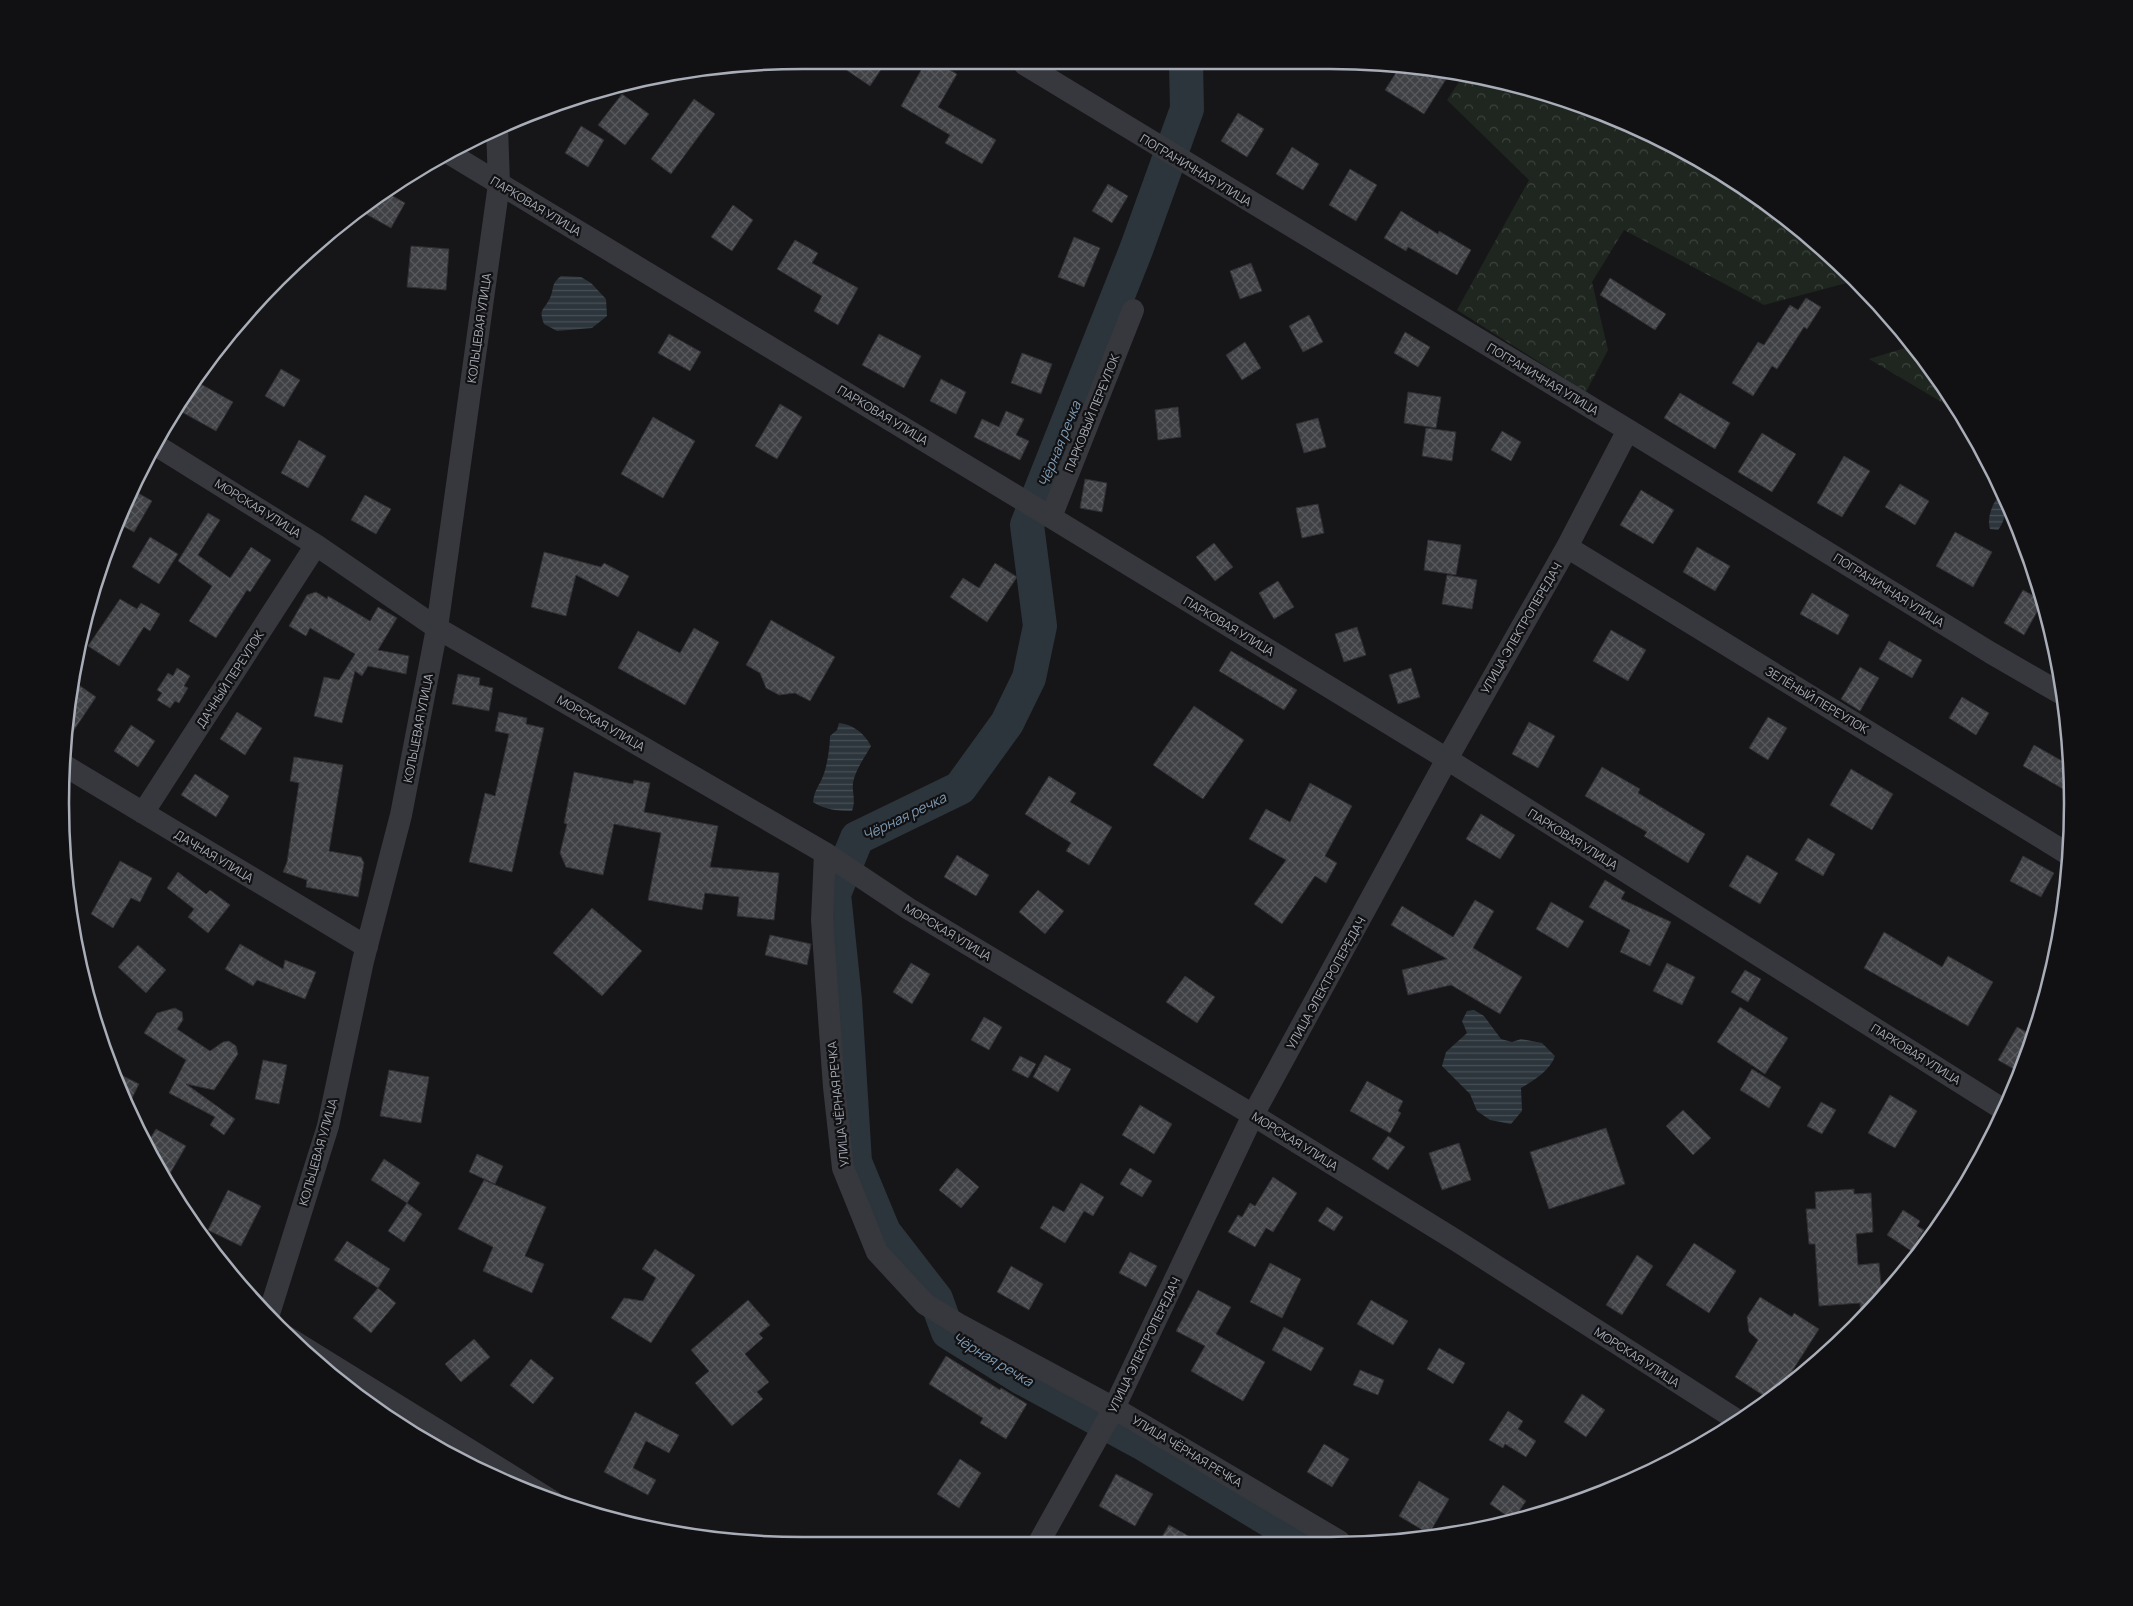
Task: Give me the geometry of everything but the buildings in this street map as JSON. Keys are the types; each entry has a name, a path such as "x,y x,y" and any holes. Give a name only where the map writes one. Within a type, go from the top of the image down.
{"street":[{"name":"ПОГРАНИЧНАЯ УЛИЦА","path":"1032,69 1628,430 1991,653 2055,690"},
{"name":"КОЛЬЦЕВАЯ УЛИЦА","path":"271,1308 328,1126 367,947 401,815 437,628 500,184 497,136"},
{"name":"ПАРКОВАЯ УЛИЦА","path":"455,157 1048,515 1446,759 1998,1106"},
{"name":"ПАРКОВЫЙ ПЕРЕУЛОК","path":"1048,515 1133,310"},
{"name":"УЛИЦА ЭЛЕКТРОПЕРЕДАЧ","path":"1042,1537 1114,1408 1253,1115 1446,759 1567,547 1628,430"},
{"name":"МОРСКАЯ УЛИЦА","path":"160,448 316,545 437,628 828,855 909,909 1253,1115 1457,1241 1733,1417"},
{"name":"ДАЧНЫЙ ПЕРЕУЛОК","path":"143,813 316,545"},
{"name":"ЗЕЛЁНЫЙ ПЕРЕУЛОК","path":"1567,547 2063,851"},
{"name":"ДАЧНАЯ УЛИЦА","path":"70,769 367,947"},
{"name":"УЛИЦА ЧЁРНАЯ РЕЧКА","path":"828,855 822,920 834,1087 843,1168 877,1252 925,1304 958,1324 1114,1408 1332,1537"},
{"path":"327,1362 514,1478"}],"green space":[{"path":"1460,81 1473,83 1520,94 1566,108 1655,144 1738,192 1777,220 1848,283 1764,305 1624,230 1592,282 1608,350 1586,392 1457,310 1529,180 1447,100"},
{"path":"1906,348 1947,406 1869,359"}],"shaded area":[{"path":"561,276 581,277 591,283 606,299 607,316 592,328 557,331 544,324 542,310 550,298 554,284"},
{"path":"1997,497 2005,515 1998,530 1990,529 1989,524"},
{"path":"839,723 858,730 871,746 854,778 854,803 852,811 832,810 813,802 826,767 830,736 837,730"},
{"path":"1474,1010 1484,1016 1501,1039 1512,1042 1521,1039 1542,1043 1555,1056 1545,1071 1521,1088 1522,1111 1511,1124 1490,1120 1477,1111 1470,1094 1442,1066 1446,1052 1467,1033 1462,1021 1467,1011"}],"waterway":[{"name":"Чёрная речка","path":"1186,69 1187,109 1136,250 1027,525 1040,626 1029,678 1007,723 960,788 857,838 834,894 845,1000 855,1162 884,1232 936,1299 948,1332 1022,1378 1142,1443 1297,1537"}]}
